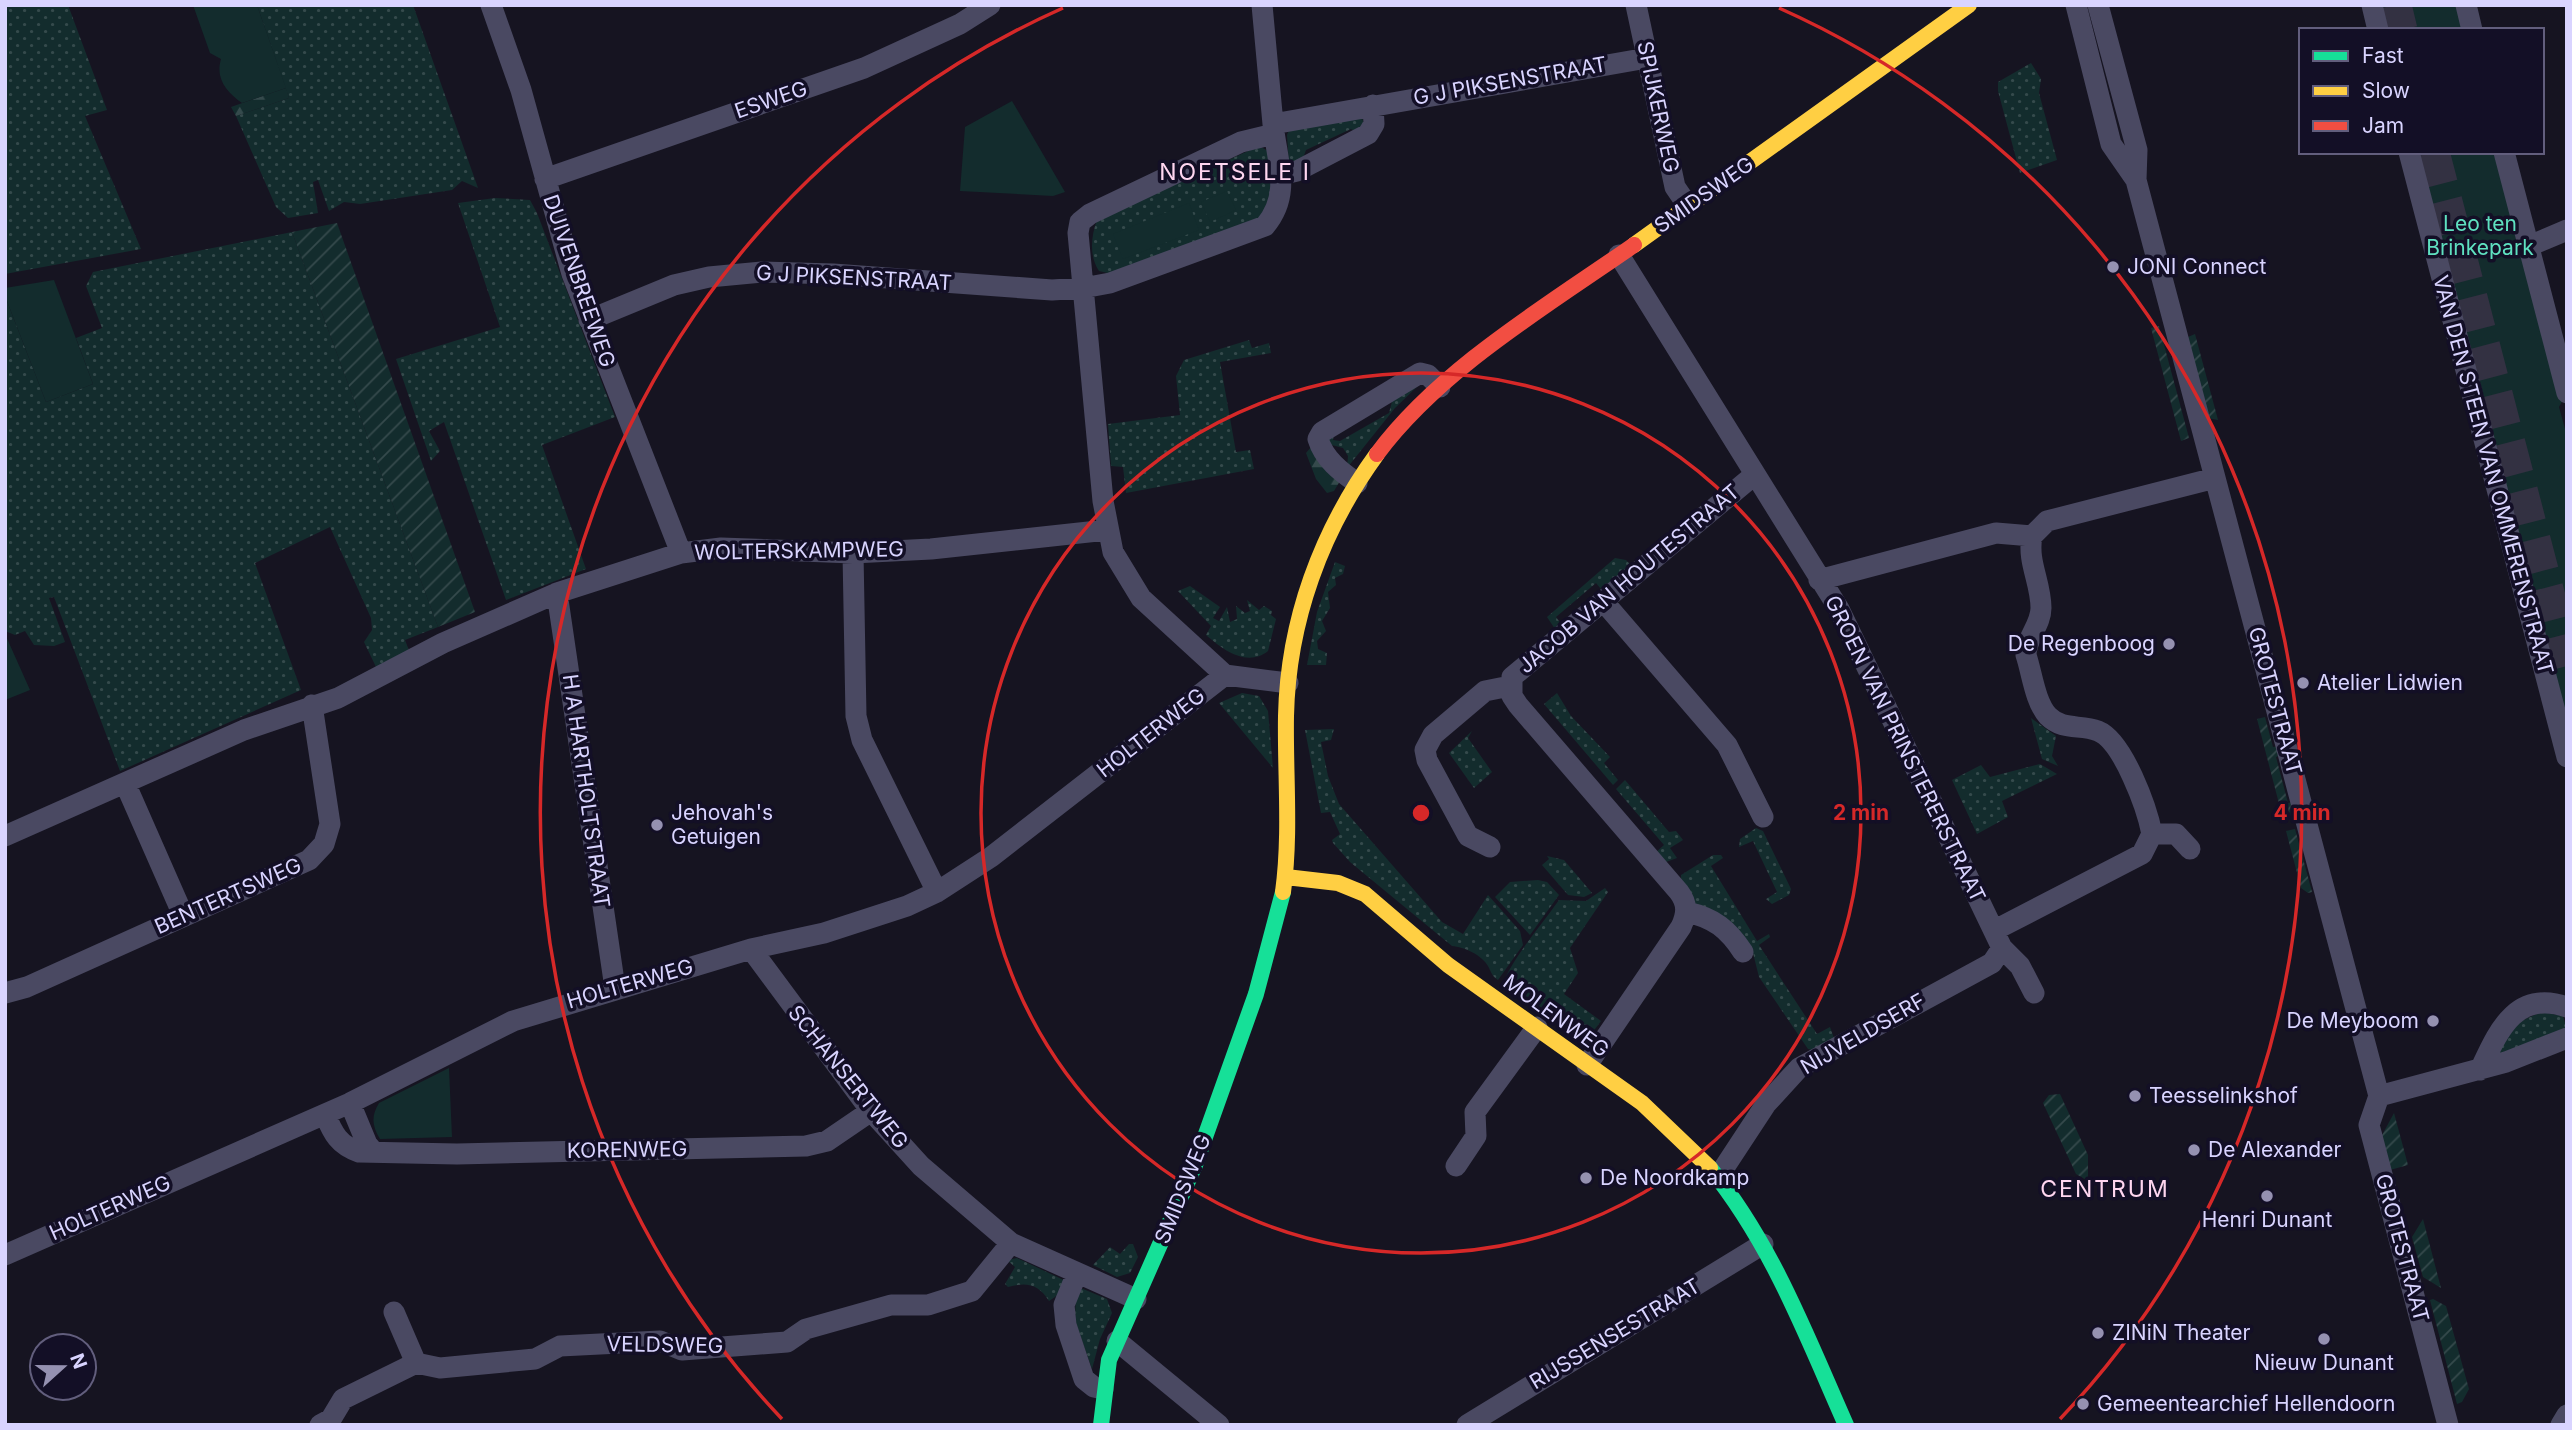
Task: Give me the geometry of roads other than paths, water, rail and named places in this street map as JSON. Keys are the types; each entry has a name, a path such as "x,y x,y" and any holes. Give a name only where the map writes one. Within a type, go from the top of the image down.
{"main road":[{"name":"SMIDSWEG","path":"1101,1425 1103,1389 1117,1341 1181,1198 1259,987 1286,877 1290,841 1287,683 1299,620 1315,565 1357,483 1388,440 1440,387 1619,255 1856,90 1969,5"},
{"name":"SMIDSWEG","path":"1286,729 1304,806"},
{"name":"MOLENWEG","path":"1286,877 1304,873 1360,891 1447,964 1659,1117 1718,1177 1763,1244 1846,1425"},
{"path":"1301,896 1304,873"},
{"name":"SMIDSWEG","path":"1259,987 1287,941"}],"street":[{"name":"DUIVENBREEWEG","path":"491,5 521,90 569,264 681,553"},
{"name":"ESWEG","path":"545,179 864,68 960,24 990,5"},
{"path":"1262,5 1274,129"},
{"name":"SPIJKERWEG","path":"1636,5 1675,187 1688,206"},
{"name":"GROTESTRAAT","path":"2076,5 2111,144 2136,180"},
{"name":"GROTESTRAAT","path":"2098,5 2137,150 2136,180 2379,1096 2369,1125 2448,1425"},
{"path":"2371,5 2377,28"},
{"path":"2466,5 2472,28"},
{"name":"G J PIKSENSTRAAT","path":"1083,288 1080,222 1090,214 1241,142 1274,129 1373,105 1647,58"},
{"path":"2091,64 2112,58"},
{"path":"1280,175 1297,171 1368,134 1374,124 1373,105"},
{"name":"G J PIKSENSTRAAT","path":"589,320 674,285 709,277 762,272 833,274 1052,290 1110,283 1265,226 1276,213 1282,197 1274,129"},
{"name":"VAN DEN STEEN VAN OMMERENSTRAAT","path":"2410,154 2567,757"},
{"path":"2505,154 2566,384"},
{"path":"2529,246 2567,230"},
{"name":"GROEN VAN PRINSTERERSTRAAT","path":"1619,255 1845,622 1998,939 2020,966 2034,993"},
{"path":"1083,288 1107,530 1113,552 1141,598 1225,675 1287,683"},
{"path":"1357,483 1337,469 1321,447 1318,439 1322,432 1420,373 1428,375 1440,387"},
{"name":"JACOB VAN HOUTESTRAAT","path":"1687,912 1679,892 1518,705 1510,685 1512,677 1520,669 1754,476"},
{"path":"2190,849 2176,834 2152,834 2141,797 2109,738 2091,728 2067,728 2050,718 2043,709 2026,655 2026,646 2041,611 2032,570 2032,536 2047,521 2215,478"},
{"name":"WOLTERSKAMPWEG","path":"312,705 338,698 443,643 557,593 681,553 721,548 759,548 853,553 1107,530"},
{"path":"1819,580 1996,533 2032,536"},
{"path":"853,553 856,716 862,740 937,892"},
{"name":"H A HARTHOLTSTRAAT","path":"557,593 615,988"},
{"path":"1602,601 1727,745 1763,817"},
{"name":"HOLTERWEG","path":"5,1255 350,1103 513,1021 751,949 824,933 907,906 937,892 991,857 1225,675"},
{"name":"JACOB VAN HOUTESTRAAT","path":"1490,847 1468,836 1424,750 1433,735 1485,691 1510,685"},
{"path":"5,836 244,730 312,705"},
{"name":"BENTERTSWEG","path":"5,993 27,987 309,860 324,844 330,824 312,705"},
{"path":"125,783 183,915"},
{"name":"NIJVELDSERF","path":"1718,1177 1766,1104 1799,1068 1992,963 1998,939 2142,854 2152,834"},
{"path":"1587,1065 1681,927 1687,912 1715,921 1732,936 1743,952"},
{"name":"SCHANSERTWEG","path":"751,949 871,1111 921,1166 1011,1243 1136,1299"},
{"path":"2480,1070 2499,1030 2513,1014 2542,1003 2567,1007"},
{"path":"1457,1166 1476,1136 1475,1112 1537,1027"},
{"path":"2379,1096 2480,1070 2567,1038"},
{"path":"350,1103 367,1144 373,1151"},
{"name":"KORENWEG","path":"325,1114 334,1136 345,1147 359,1152 457,1154 806,1146 827,1141 871,1111"},
{"name":"VELDSWEG","path":"416,1363 440,1368 535,1359 560,1346 660,1341 682,1350 787,1342 803,1330 891,1305 928,1305 968,1293 1011,1243"},
{"name":"RIJSSENSESTRAAT","path":"1468,1425 1763,1244"},
{"path":"1077,1273 1065,1305 1066,1325 1084,1379 1094,1387 1103,1389"},
{"path":"320,1425 331,1419 343,1399 416,1363 394,1312"},
{"path":"1117,1341 1219,1425"},
{"path":"2561,1425 2567,1415"}],"tunnel":[{"path":"2395,5 2401,28"},
{"path":"2434,154 2567,666"}],"place":[{"name":"JONI Connect","path":"2113,267"},
{"name":"De Regenboog","path":"2169,644"},
{"name":"Atelier Lidwien","path":"2303,683"},
{"name":"Jehovah's Getuigen","path":"657,825"},
{"name":"De Meyboom","path":"2433,1021"},
{"name":"Teesselinkshof","path":"2135,1096"},
{"name":"De Alexander","path":"2194,1150"},
{"name":"De Noordkamp","path":"1586,1178"},
{"name":"Henri Dunant","path":"2267,1196"},
{"name":"ZINiN Theater","path":"2098,1333"},
{"name":"Nieuw Dunant","path":"2324,1339"},
{"name":"Gemeentearchief Hellendoorn","path":"2083,1404"}],"district":[{"name":"NOETSELE I","path":"1235,172"},
{"name":"CENTRUM","path":"2105,1189"}],"park label":[{"name":"Leo ten Brinkepark","path":"2480,236"}]}
